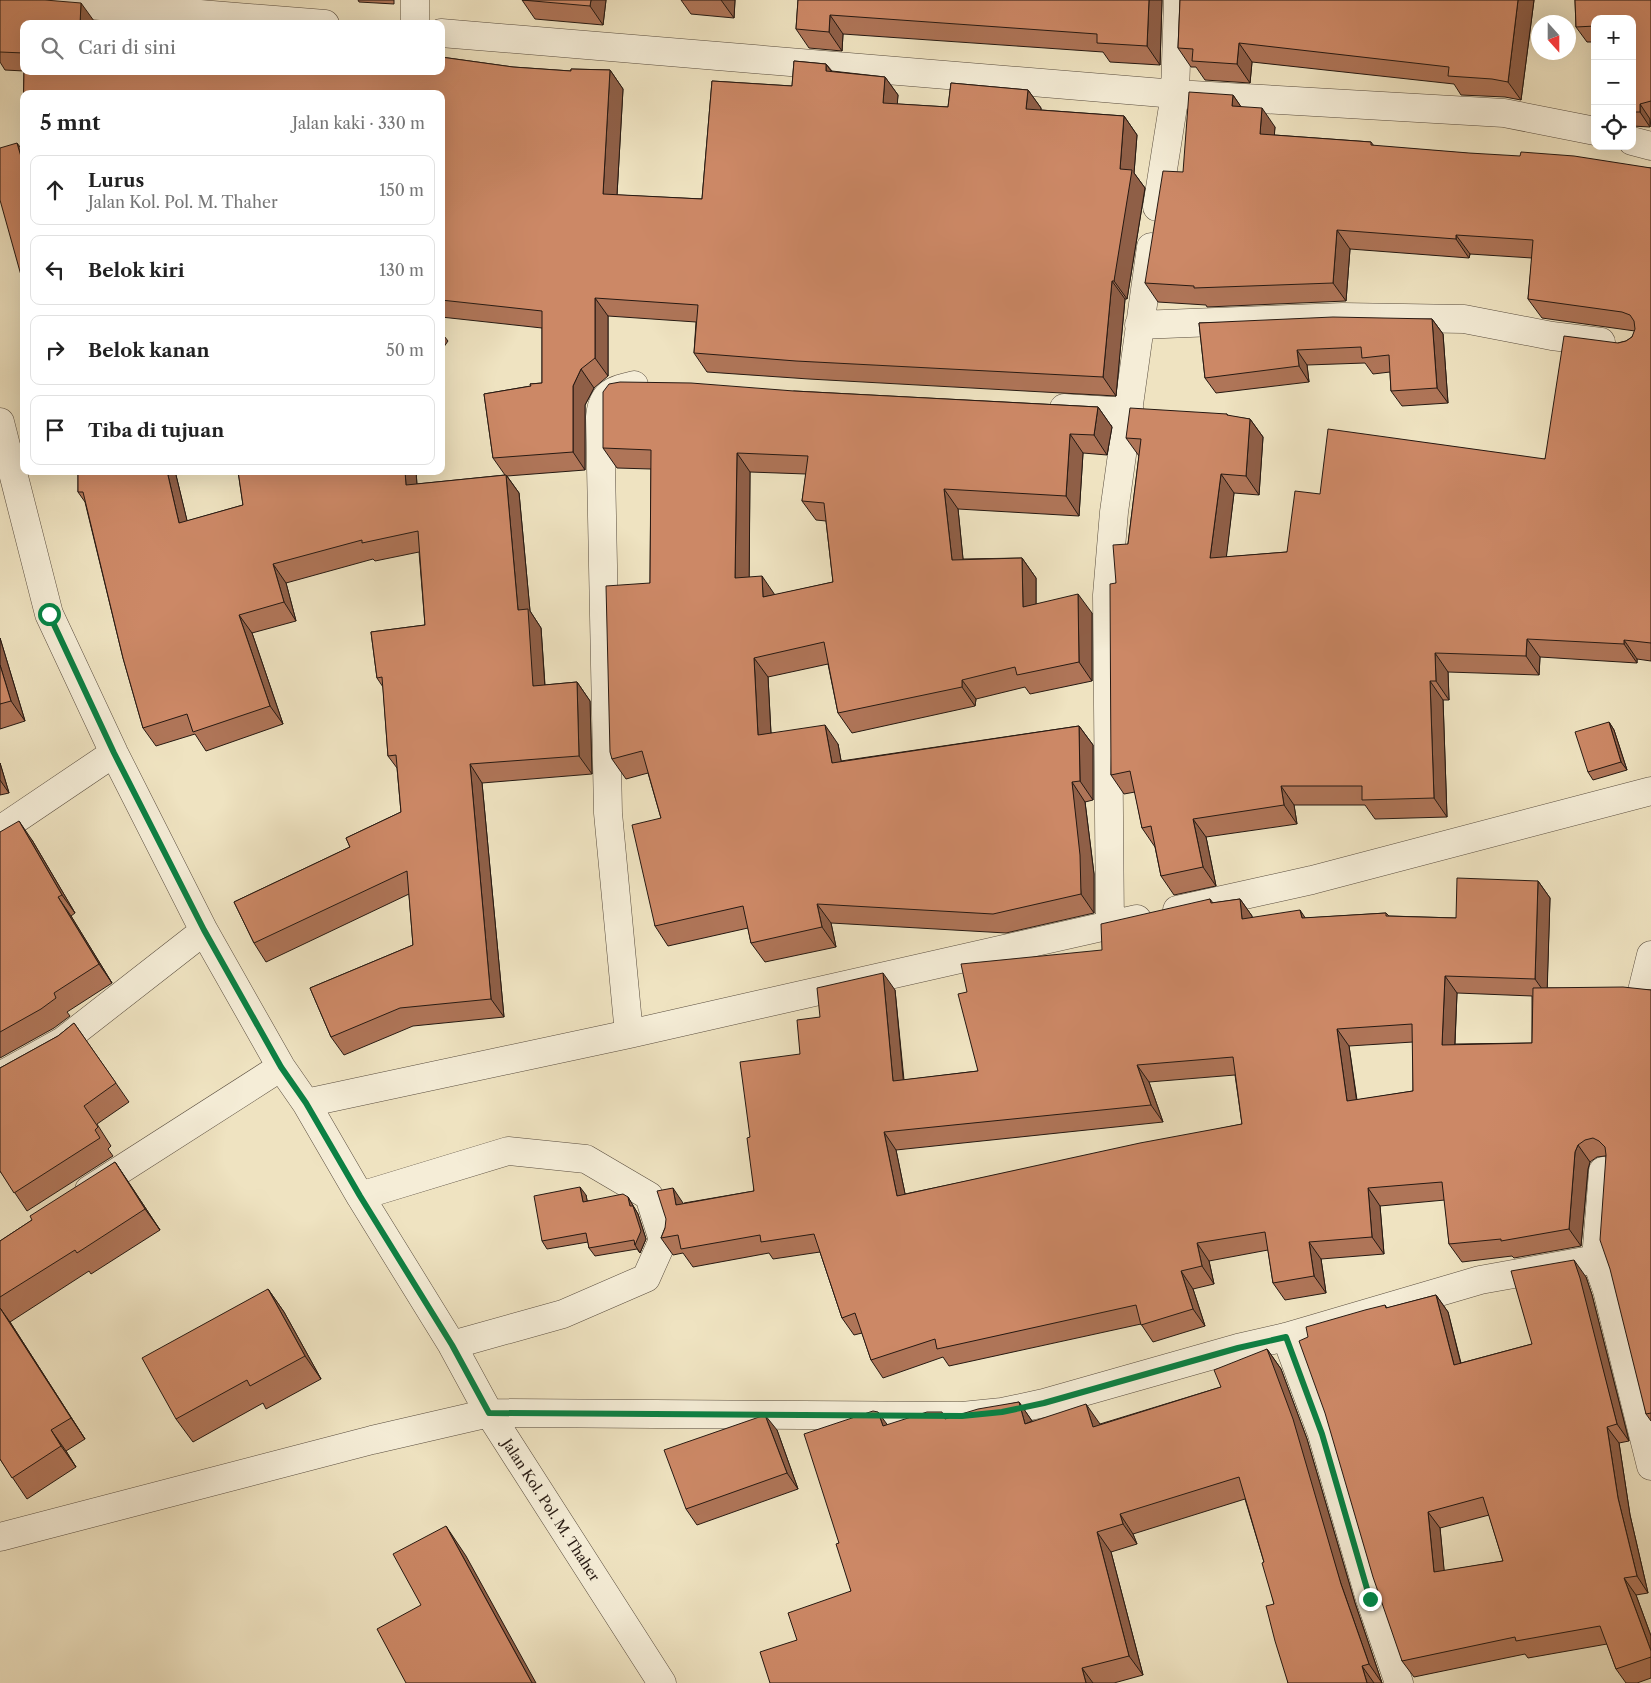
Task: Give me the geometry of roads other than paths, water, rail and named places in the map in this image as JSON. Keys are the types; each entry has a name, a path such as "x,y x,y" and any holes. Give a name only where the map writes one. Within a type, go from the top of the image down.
{"street":[{"path":"26,0 275,20"},
{"path":"415,0 415,20"},
{"path":"1110,925 1107,595 1114,512 1175,94 1178,0"},
{"path":"445,33 1175,94 1504,113 1591,130"},
{"path":"1636,142 1651,146"},
{"path":"1140,325 1343,317 1464,319 1552,336 1624,345"},
{"path":"629,1034 608,813 600,417 601,406 607,396 616,389 638,384 657,384"},
{"path":"1042,407 1130,412"},
{"name":"Jalan Kol. Pol. M. Thaher","path":"0,422 49,614 114,753 204,930 281,1067 306,1103 360,1196 452,1345 489,1413 662,1683"},
{"path":"0,830 114,753"},
{"path":"306,1103 629,1034 1312,880 1651,791"},
{"path":"0,1076 63,1041 204,930"},
{"path":"1642,991 1651,955"},
{"path":"72,1201 281,1067"},
{"path":"360,1196 508,1151 586,1159 649,1196 663,1240 646,1278 563,1314 452,1345"},
{"path":"1603,1171 1596,1259 1607,1290 1650,1457"},
{"path":"0,1537 372,1440 489,1413 970,1415 1002,1412 1044,1403 1238,1348 1286,1337 1480,1280 1596,1259"},
{"path":"1286,1337 1322,1434 1370,1599 1399,1683"}]}
